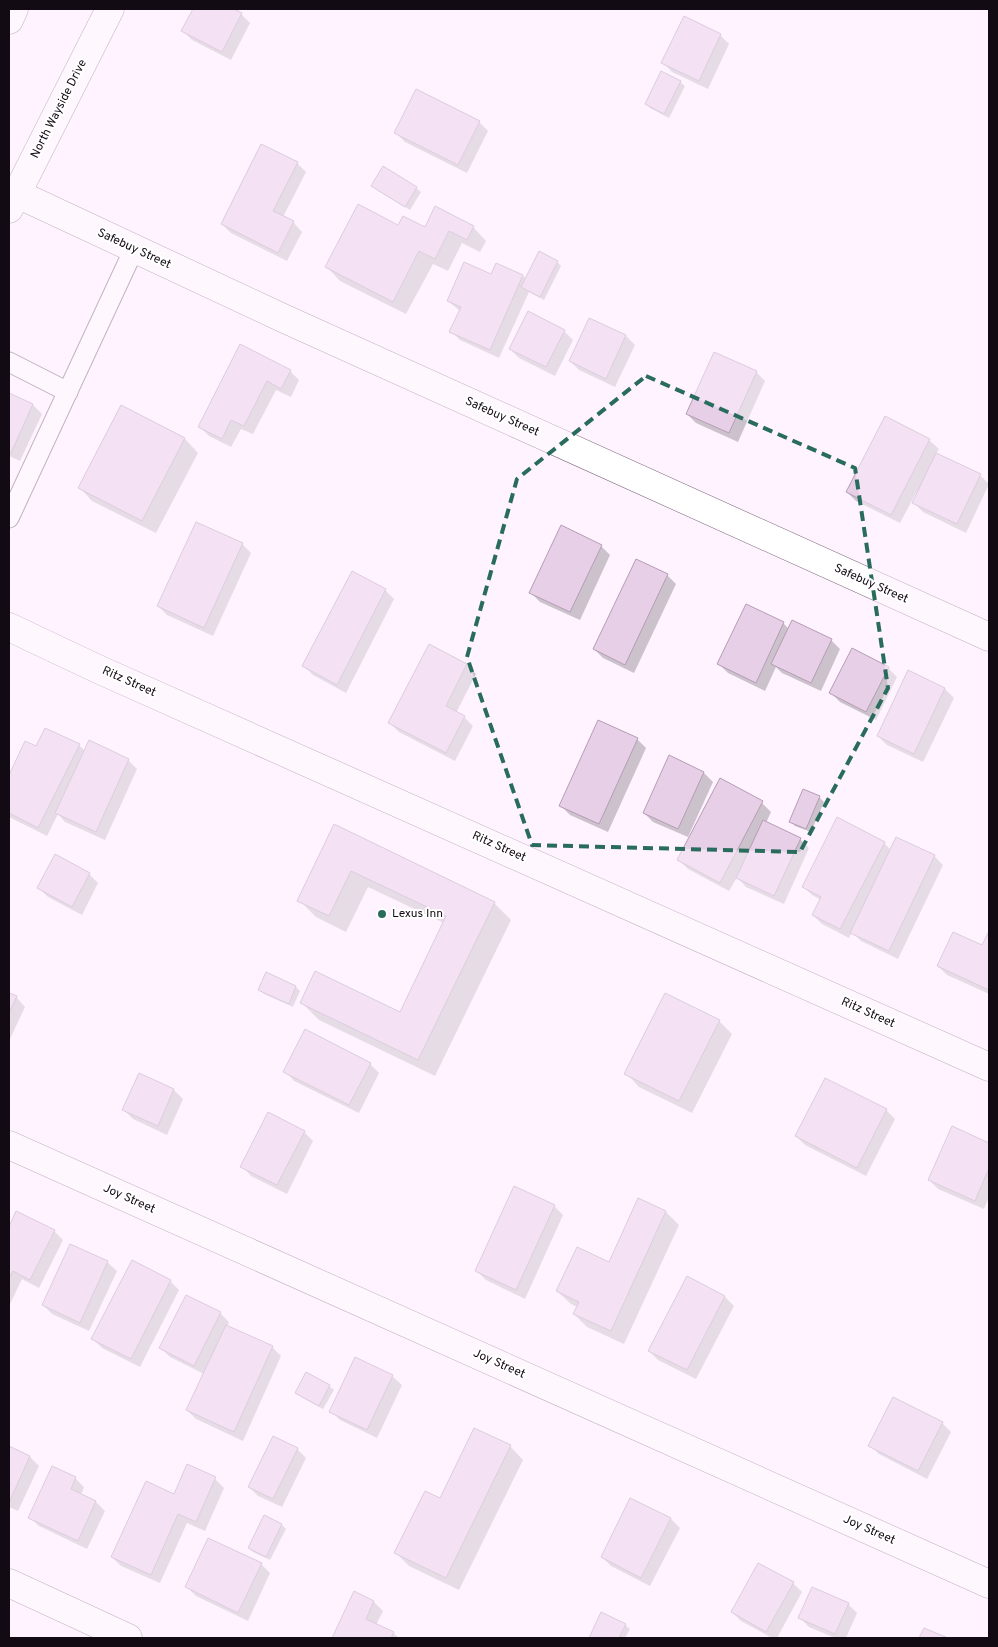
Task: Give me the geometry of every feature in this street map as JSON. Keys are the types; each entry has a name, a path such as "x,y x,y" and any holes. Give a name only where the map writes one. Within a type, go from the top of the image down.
{"street":[{"path":"9,20 14,9"},
{"name":"North Wayside Drive","path":"11,198 110,9"},
{"name":"Safebuy Street","path":"11,198 134,249 989,637"},
{"name":"Ritz Street","path":"9,627 110,674 989,1067"},
{"name":"Joy Street","path":"9,1145 989,1584"},
{"path":"9,1583 128,1638"}],"lane":[{"path":"11,506 68,392 134,249"},
{"path":"9,362 68,392"}],"highlighted area":[{"path":"646,376 855,468 888,688 800,852 532,845 467,657 517,479"}],"building":[{"path":"193,9 234,9 242,13 222,52 181,31"},
{"path":"684,16 721,34 699,81 661,63"},
{"path":"661,71 681,81 664,114 645,104"},
{"path":"416,89 480,121 458,165 394,133"},
{"path":"261,144 298,162 273,211 294,221 278,253 221,224"},
{"path":"383,166 417,187 405,207 371,186"},
{"path":"358,204 398,225 403,216 425,227 435,206 474,226 467,240 449,231 435,259 419,251 393,302 325,267"},
{"path":"539,251 558,261 540,297 521,287"},
{"path":"464,262 491,274 496,263 523,275 490,350 449,332 461,307 447,301"},
{"path":"528,311 565,330 546,367 509,349"},
{"path":"589,318 626,335 606,379 569,361"},
{"path":"240,344 291,370 281,389 267,381 244,426 231,420 222,439 198,427"},
{"path":"714,352 757,371 729,433 686,414"},
{"path":"9,393 33,404 11,453 9,452"},
{"path":"121,405 185,438 142,521 78,488"},
{"path":"885,416 930,439 891,515 846,492"},
{"path":"936,453 981,474 957,524 912,503"},
{"path":"196,522 243,543 204,628 157,606"},
{"path":"561,525 602,545 570,612 529,593"},
{"path":"636,559 668,574 625,665 593,649"},
{"path":"352,571 386,589 337,685 302,666"},
{"path":"746,604 784,622 756,683 717,664"},
{"path":"792,620 832,639 811,683 771,664"},
{"path":"429,644 467,664 446,706 465,716 446,753 388,723"},
{"path":"852,648 889,667 866,712 829,693"},
{"path":"908,670 945,688 914,754 877,736"},
{"path":"598,720 638,738 599,824 559,806"},
{"path":"45,728 80,744 38,828 9,813 9,775 25,741 36,746"},
{"path":"89,740 129,759 96,832 55,813"},
{"path":"669,755 704,772 678,829 643,813"},
{"path":"720,778 763,801 720,883 677,860"},
{"path":"803,789 820,796 806,829 789,822"},
{"path":"837,817 885,842 840,929 812,915 821,897 802,887"},
{"path":"763,820 801,838 774,896 736,878"},
{"path":"334,824 495,902 418,1060 300,1003 315,971 400,1012 446,916 351,871 329,916 297,901"},
{"path":"896,837 935,855 889,951 850,933"},
{"path":"55,854 90,873 72,907 37,888"},
{"path":"989,931 989,990 937,966 953,932 982,945"},
{"path":"266,972 296,986 289,1004 258,990"},
{"path":"9,993 17,996 9,1013"},
{"path":"665,993 720,1020 679,1101 624,1074"},
{"path":"305,1029 371,1063 349,1105 283,1072"},
{"path":"139,1073 174,1089 158,1126 122,1110"},
{"path":"825,1078 887,1109 857,1168 795,1136"},
{"path":"268,1112 305,1131 277,1185 240,1167"},
{"path":"952,1126 989,1143 989,1168 975,1201 928,1180"},
{"path":"514,1186 555,1205 516,1290 475,1271"},
{"path":"638,1198 666,1211 611,1331 573,1314 579,1302 556,1291 577,1247 609,1262"},
{"path":"16,1211 55,1230 30,1280 13,1271 9,1279 9,1227"},
{"path":"70,1244 108,1261 80,1323 42,1305"},
{"path":"132,1260 171,1280 131,1359 91,1339"},
{"path":"687,1276 725,1296 687,1370 648,1351"},
{"path":"186,1295 221,1312 194,1366 159,1348"},
{"path":"226,1325 273,1346 234,1432 186,1410"},
{"path":"355,1357 393,1375 367,1430 329,1412"},
{"path":"306,1372 330,1385 319,1406 295,1393"},
{"path":"893,1397 943,1422 918,1471 868,1446"},
{"path":"474,1428 511,1445 446,1578 394,1553 425,1491 440,1498"},
{"path":"273,1436 298,1448 273,1499 248,1487"},
{"path":"9,1446 30,1456 9,1503"},
{"path":"187,1464 216,1477 196,1522 178,1514 151,1575 111,1557 146,1481 174,1494"},
{"path":"52,1466 76,1477 71,1489 96,1501 78,1541 28,1518"},
{"path":"630,1498 671,1518 641,1578 601,1557"},
{"path":"264,1515 282,1524 266,1557 248,1548"},
{"path":"208,1538 262,1563 238,1613 185,1587"},
{"path":"758,1563 794,1582 766,1632 731,1612"},
{"path":"812,1587 849,1603 835,1634 798,1618"},
{"path":"354,1591 374,1601 366,1619 394,1632 391,1638 332,1638"},
{"path":"601,1612 626,1624 619,1638 589,1638"},
{"path":"924,1628 948,1638 919,1638"}],"place":[{"name":"Lexus Inn","path":"382,914"}]}
